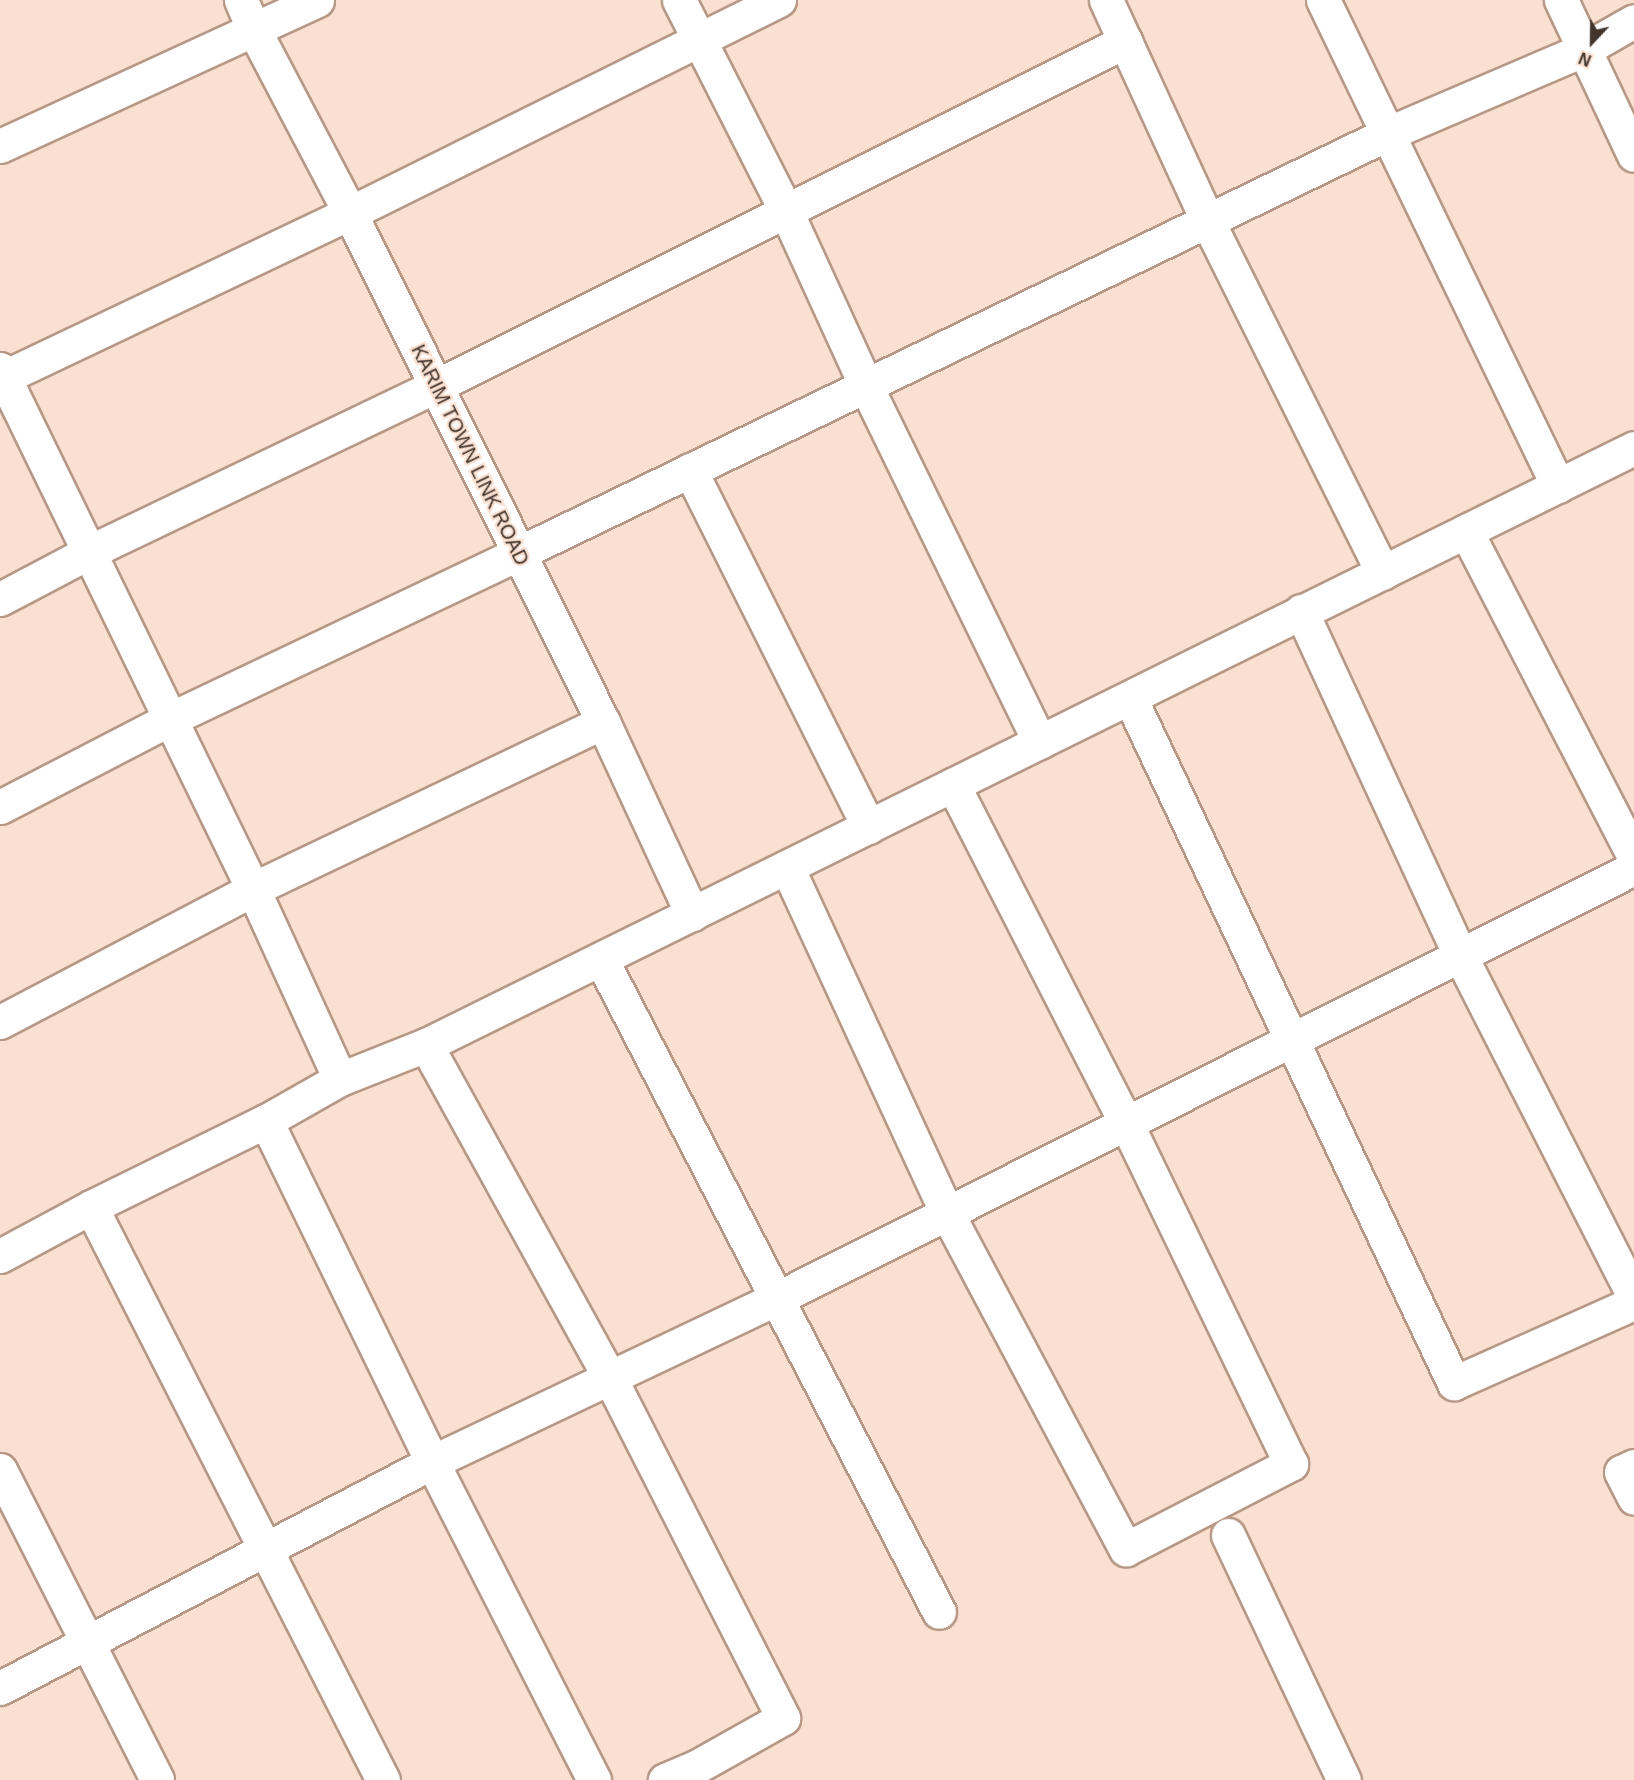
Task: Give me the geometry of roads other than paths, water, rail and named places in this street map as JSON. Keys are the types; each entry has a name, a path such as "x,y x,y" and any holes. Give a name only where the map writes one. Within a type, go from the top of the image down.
{"street":[{"name":"KARIM TOWN LINK ROAD","path":"241,0 254,30 350,213 603,722 692,914"},
{"path":"0,146 317,0"},
{"path":"679,0 786,211 866,386 1041,742"},
{"path":"340,1079 253,889 1,375 350,213 779,0"},
{"path":"1106,0 1208,222 1383,573"},
{"path":"1323,0 1558,486"},
{"path":"1561,0 1634,155"},
{"path":"0,807 170,718 519,553 1389,133 1585,49 1634,21"},
{"path":"0,599 89,552 436,386 1126,41"},
{"path":"0,1256 91,1207 266,1121 340,1079 426,1046 1130,698 1301,610 1383,573 1634,448"},
{"path":"690,470 869,827"},
{"path":"1466,531 1634,857"},
{"path":"1301,610 1460,956 1634,1297"},
{"path":"1130,698 1454,1383 1634,1303"},
{"path":"0,1022 253,889 603,722"},
{"path":"787,867 947,1213 1126,1549 1291,1464 1126,1123 953,785"},
{"path":"0,1688 432,1462 609,1376 778,1298 1634,868"},
{"path":"601,959 939,1612"},
{"path":"426,1046 609,1376 783,1718 699,1774 665,1780"},
{"path":"266,1121 432,1462 594,1780"},
{"path":"91,1207 383,1780"},
{"path":"1634,1466 1622,1472 1634,1498"},
{"path":"0,1470 157,1780"},
{"path":"1228,1535 1344,1780"}]}
